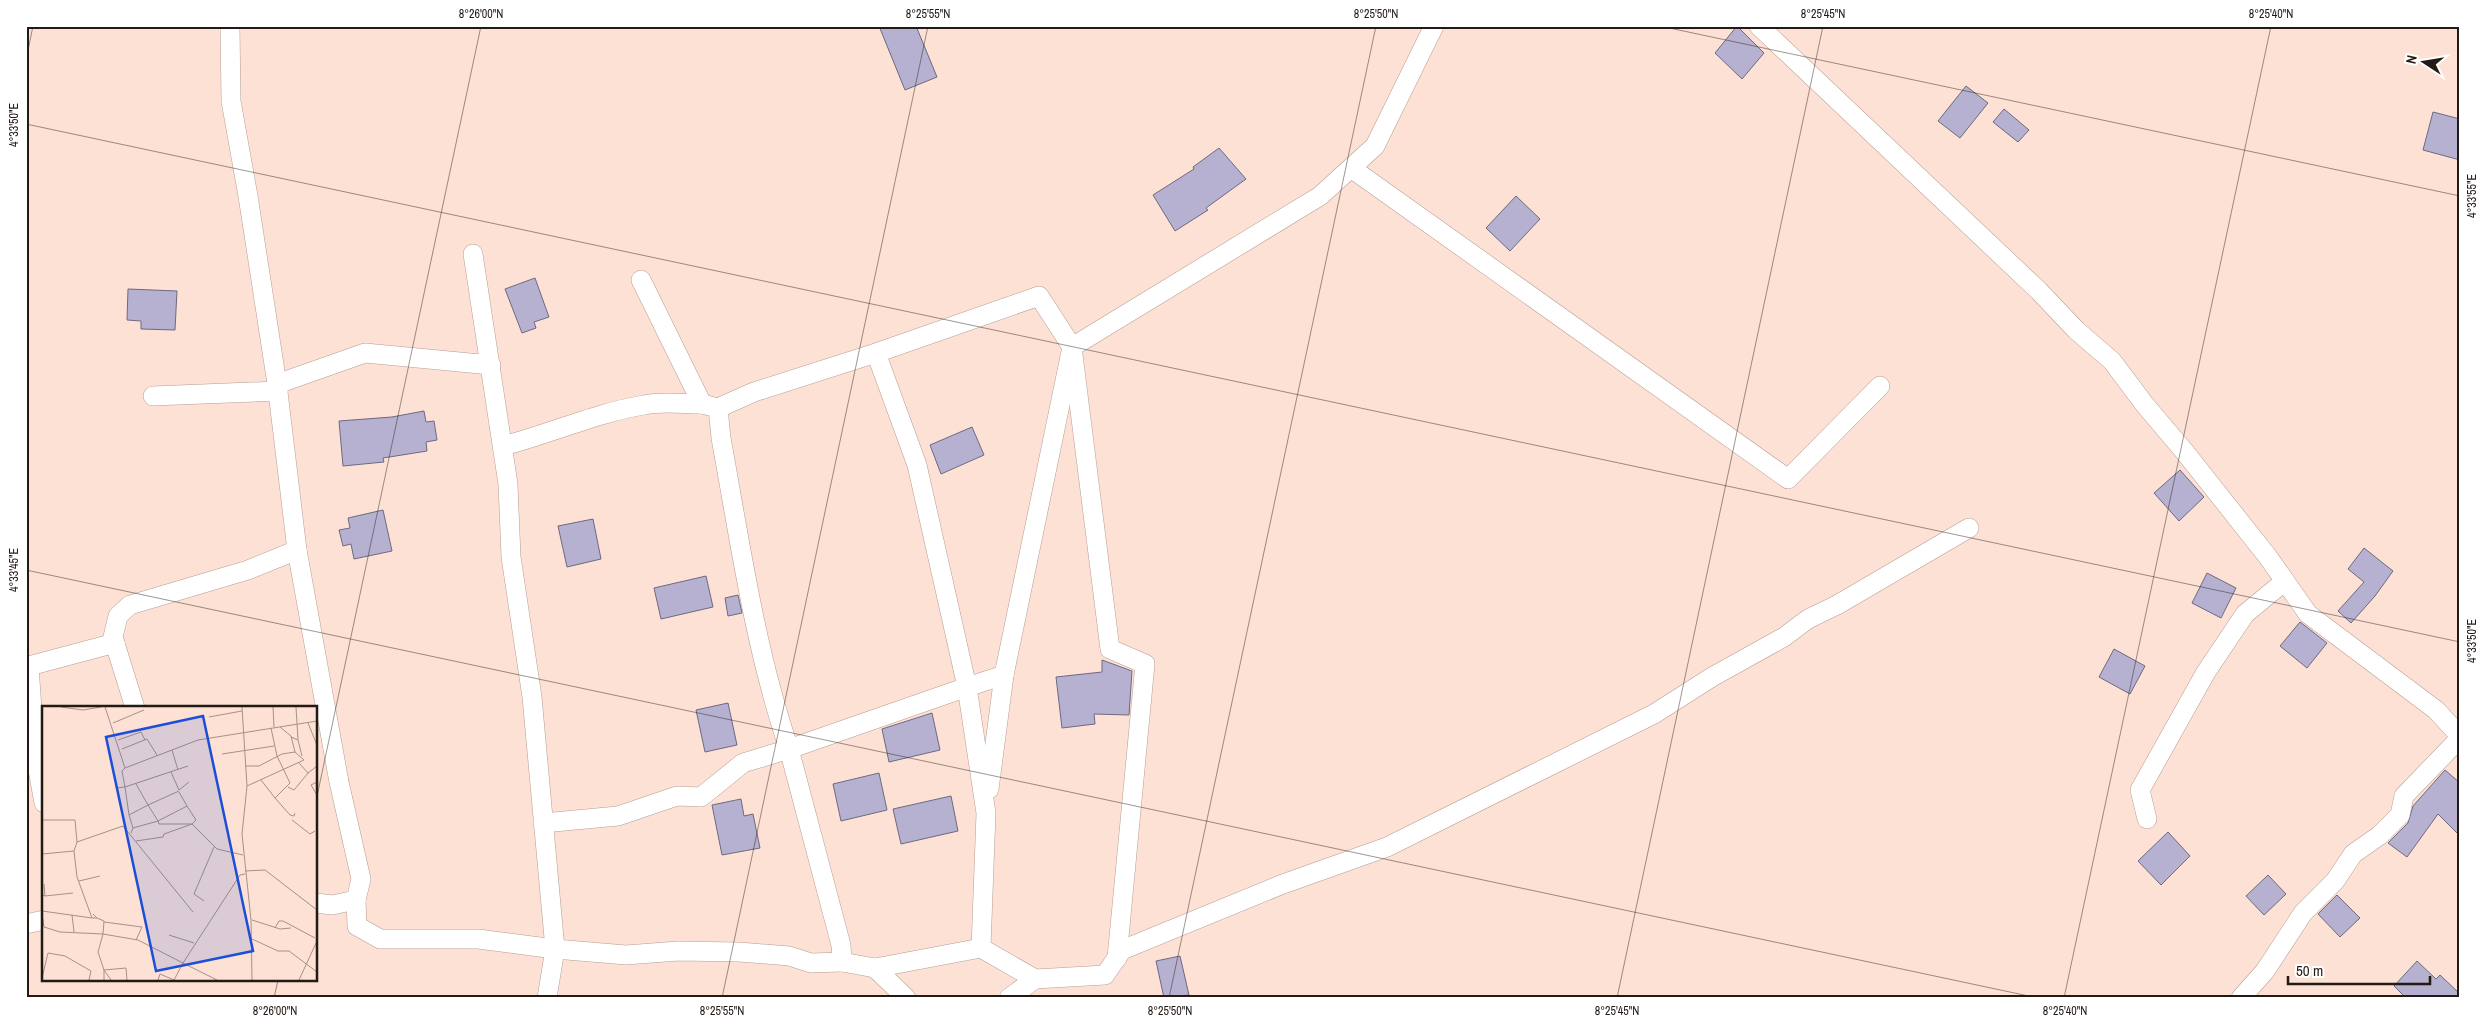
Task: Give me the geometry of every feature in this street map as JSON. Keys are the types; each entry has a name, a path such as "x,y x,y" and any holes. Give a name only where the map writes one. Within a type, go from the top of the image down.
{"street":[{"path":"230,26 231,101 248,196 277,387 298,550 339,782 361,879 356,900 357,926 380,940 478,939 555,949 626,955 678,951 739,952 788,956 811,963 842,962 875,968 981,948 1035,979"},
{"path":"981,948 986,813 1004,675 1072,347 1320,196 1375,146 1434,26"},
{"path":"1759,26 2039,291 2076,330 2112,362 2285,581 2308,614 2436,710 2460,737 2404,796 2400,816 2380,836 2353,854 2335,881 2303,913 2265,971 2241,998"},
{"path":"1351,168 1788,479 1880,386"},
{"path":"473,254 503,446 508,484 510,557 532,697 555,949 547,998"},
{"path":"641,280 710,406 721,438 759,640 773,703 789,750 841,945 842,962"},
{"path":"503,446 543,436 594,416 637,406 710,406 876,353 1039,296 1072,347 1110,649 1145,664 1117,958"},
{"path":"153,396 277,387 364,353 490,365"},
{"path":"876,353 917,466 967,687 986,813"},
{"path":"1009,998 1035,979 1105,975 1122,950 1284,884 1387,847 1654,714 1683,694 1784,637 1808,619 1854,596 1969,528"},
{"path":"134,706 113,637 118,616 130,605 248,570 298,550"},
{"path":"2147,819 2140,790 2206,672 2245,614 2285,581"},
{"path":"42,792 35,753 29,666 115,643"},
{"path":"543,823 618,816 677,796 701,797 742,763 789,750 1004,675"},
{"path":"318,903 332,905 356,900"},
{"path":"26,924 42,920"},
{"path":"875,968 906,998"}],"building":[{"path":"879,26 916,26 937,77 905,90"},
{"path":"1737,26 1764,53 1742,79 1715,53"},
{"path":"1966,86 1988,103 1960,138 1938,121"},
{"path":"2004,109 2029,130 2018,142 1993,122"},
{"path":"2433,112 2460,119 2460,160 2423,150"},
{"path":"1219,148 1246,179 1206,208 1208,210 1175,231 1153,195 1194,169 1193,167"},
{"path":"1516,196 1540,219 1510,251 1486,228"},
{"path":"535,278 549,317 534,322 536,328 522,333 505,289"},
{"path":"128,289 177,291 175,330 141,329 141,321 127,320"},
{"path":"424,411 426,422 434,421 437,440 426,442 427,451 383,458 384,462 343,466 339,421 392,417"},
{"path":"972,427 984,455 941,474 930,445"},
{"path":"2180,470 2204,497 2179,521 2154,493"},
{"path":"383,510 392,551 354,559 351,544 343,546 339,530 350,528 348,518"},
{"path":"593,519 601,559 567,567 558,526"},
{"path":"2364,548 2393,571 2375,596 2351,623 2338,611 2364,582 2348,569"},
{"path":"2207,573 2236,588 2221,618 2192,603"},
{"path":"706,576 713,607 661,619 654,588"},
{"path":"738,595 742,613 728,616 725,598"},
{"path":"2300,622 2327,643 2307,668 2280,646"},
{"path":"2114,649 2145,666 2130,694 2099,677"},
{"path":"1102,660 1132,671 1129,715 1094,714 1095,724 1062,728 1056,677 1102,672"},
{"path":"728,703 737,745 705,752 696,710"},
{"path":"932,713 940,750 889,762 882,729"},
{"path":"2445,770 2460,783 2460,836 2438,814 2407,857 2388,843 2408,823 2413,806"},
{"path":"879,773 887,810 841,821 833,784"},
{"path":"951,796 958,831 901,844 893,809"},
{"path":"741,799 744,816 753,814 760,848 722,855 712,805"},
{"path":"2168,832 2190,856 2161,885 2138,861"},
{"path":"2268,875 2286,894 2264,915 2246,896"},
{"path":"2337,895 2360,918 2340,937 2318,914"},
{"path":"1180,956 1189,995 1164,998 1156,961"},
{"path":"2417,961 2436,979 2440,975 2460,994 2460,998 2406,998 2394,986"}]}
